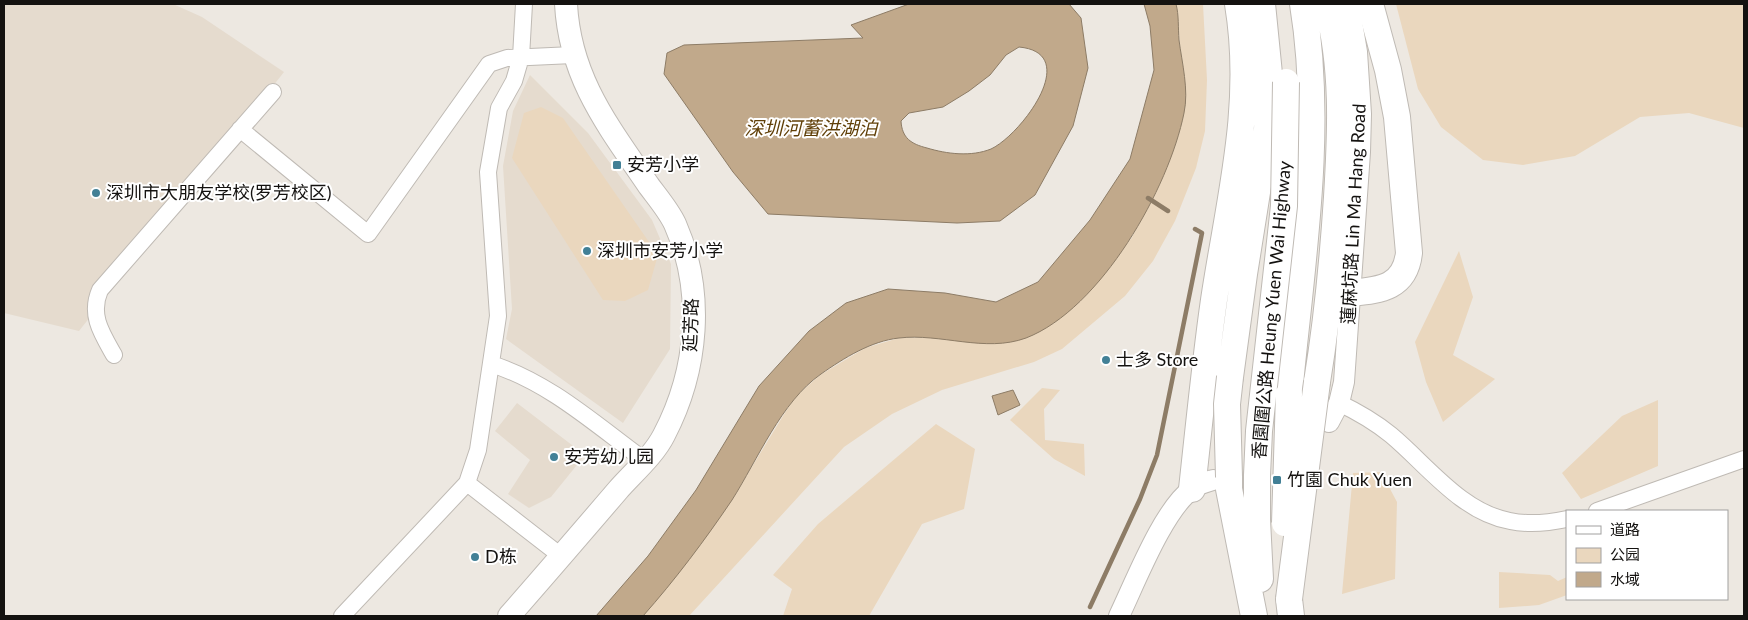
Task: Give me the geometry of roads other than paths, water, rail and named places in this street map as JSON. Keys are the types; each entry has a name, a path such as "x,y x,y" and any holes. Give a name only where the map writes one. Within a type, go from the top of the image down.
{"highway":[{"path":"1203,484 1214,301 1243,115 1244,58 1238,4"},
{"path":"1254,616 1229,489 1227,404 1244,274 1267,129 1269,74 1262,4"},
{"name":"香園圍公路 Heung Yuen Wai Highway","path":"1264,616 1257,520 1259,431 1276,284 1287,144 1286,82 1279,4"},
{"name":"香園圍公路 Heung Yuen Wai Highway","path":"1290,608 1285,515 1286,440 1305,230 1310,132 1309,65 1302,4"},
{"path":"1290,608 1308,444 1328,308 1339,159 1340,87 1327,4"},
{"path":"1351,294 1377,290 1392,284 1406,268 1409,253 1397,117 1388,70 1370,4"}],"main road":[{"name":"延芳路","path":"510,616 663,437 681,397 692,354 695,322 689,264 674,223 596,104 573,55 566,4"}],"street":[{"path":"342,616 467,483 478,450 498,316 488,172 499,108 514,81 521,57 524,4"},
{"name":"蓮麻坑路 Lin Ma Hang Road","path":"1329,422 1339,403 1344,382 1361,114 1357,52 1349,4"},
{"path":"240,129 368,234 489,64 496,60 521,57 573,55"},
{"path":"114,355 96,318 96,303 100,290 273,92"},
{"path":"491,364 515,372 555,395 644,460"},
{"path":"1339,403 1358,412 1391,435 1442,482 1475,507 1510,521 1533,524 1566,519"},
{"path":"1600,510 1697,474 1744,460"},
{"path":"467,483 562,556"},
{"path":"1120,616 1161,530 1173,511 1203,484"}],"water":[{"name":"深圳河蓄洪湖泊","path":"909,4 1069,4 1081,18 1088,68 1073,126 1035,195 1000,221 957,223 768,214 733,172 664,74 667,53 684,45 863,38 851,25","holes":["1019,47 1037,53 1046,64 1046,78 1040,95 1030,112 1017,128 991,149 967,154 951,153 921,146 905,136 901,121 909,113 943,107 990,75 1006,55"]},
{"path":"1144,4 1176,4 1186,95 1184,113 1164,176 1128,243 1105,274 1080,301 1054,323 1026,338 995,344 915,337 899,338 868,346 848,356 821,374 807,386 782,415 722,515 678,574 643,616 596,616 648,556 696,490 759,386 809,331 846,303 888,289 945,293 996,302 1038,282 1090,220 1130,159 1154,70 1150,26"},
{"path":"1013,390 1020,405 998,415 992,396"}],"waterway":[{"path":"1148,198 1168,211"},
{"path":"1090,607 1140,499 1157,455 1202,233 1195,229"}],"place":[{"name":"安芳小学","path":"617,165"},
{"name":"深圳市大朋友学校(罗芳校区)","path":"96,193"},
{"name":"深圳市安芳小学","path":"587,251"},
{"name":"士多 Store","path":"1106,360"},
{"name":"安芳幼儿园","path":"554,457"},
{"name":"竹園 Chuk Yuen","path":"1277,480"},
{"name":"D栋","path":"475,557"}]}
